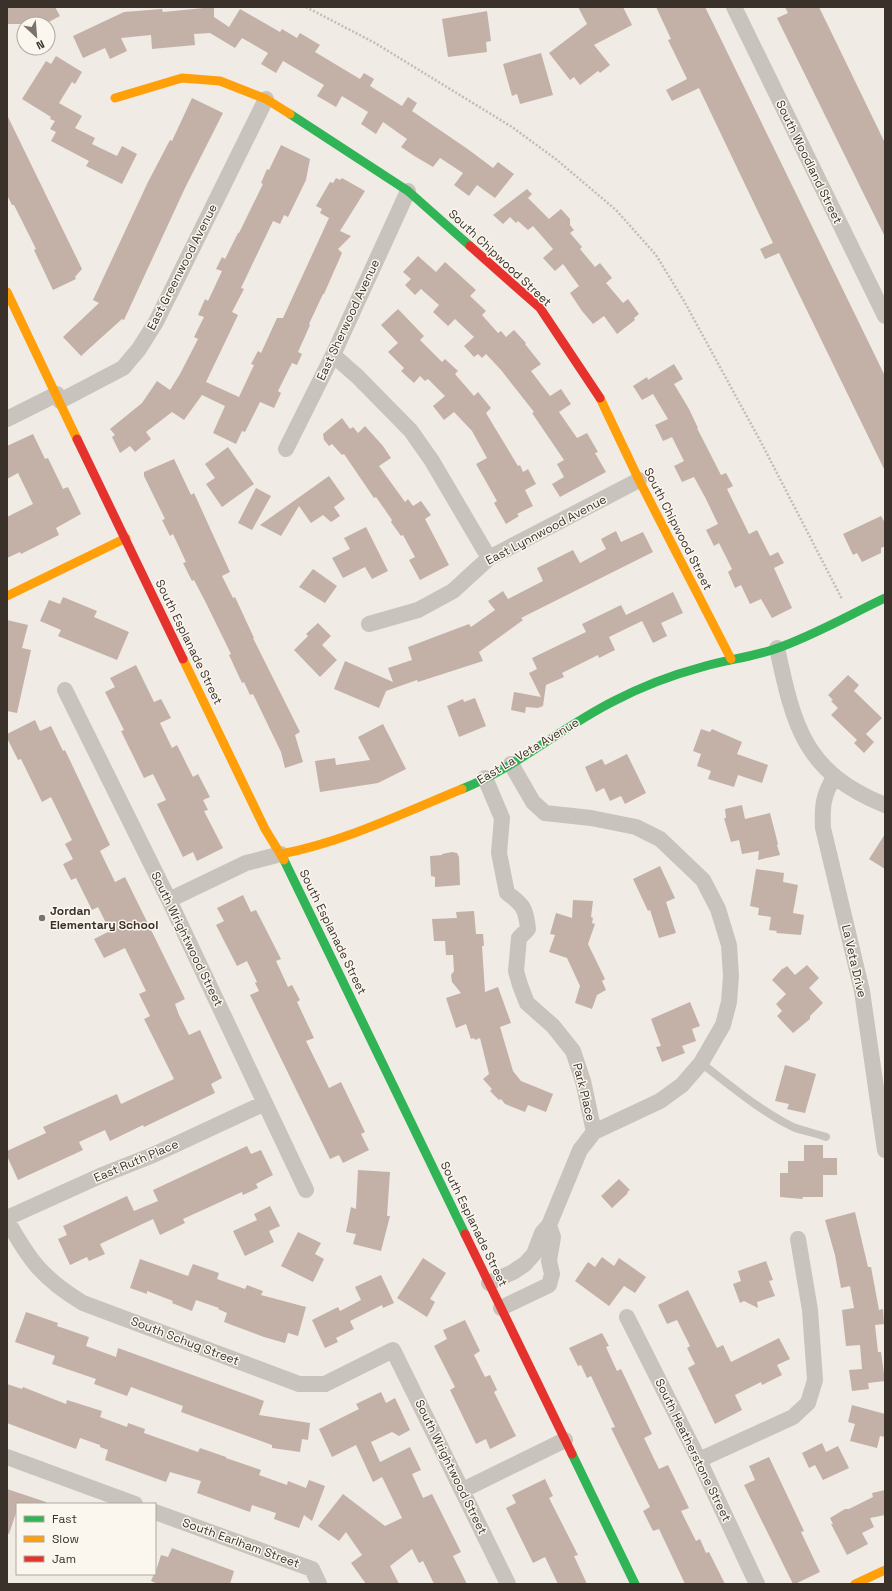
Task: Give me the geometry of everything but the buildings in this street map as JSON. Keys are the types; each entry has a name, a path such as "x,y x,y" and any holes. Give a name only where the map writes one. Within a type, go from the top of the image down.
{"street":[{"name":"South Woodland Street","path":"734,7 885,316"},
{"name":"South Chipwood Street","path":"115,98 182,78 220,81 266,99 408,191 540,308 604,404 640,480 731,659"},
{"name":"East Greenwood Avenue","path":"7,419 123,368 139,349 156,322 266,99"},
{"name":"East Sherwood Avenue","path":"286,449 333,355 408,191"},
{"name":"South Esplanade Street","path":"7,292 265,829 281,854 635,1584"},
{"path":"333,355 358,377 411,431 432,461 490,558"},
{"name":"East Lynnwood Avenue","path":"369,624 418,610 453,590 490,558 640,480"},
{"path":"7,596 126,538"},
{"name":"East La Veta Avenue","path":"169,900 246,863 307,849 389,820 485,778 511,764 560,732 614,701 650,685 701,667 758,654 777,648 798,640 885,598"},
{"path":"777,648 793,713 806,743 819,762 834,777 854,790 885,805"},
{"name":"South Wrightwood Street","path":"65,690 169,900 306,1190"},
{"path":"501,1308 549,1285 552,1274 541,1260 542,1233 549,1225 580,1150 594,1132 660,1101 682,1085 701,1063 723,1025 729,1002 731,976 729,945 718,909 703,880 660,838 636,827 592,818 545,813 533,802 511,764"},
{"name":"La Veta Drive","path":"834,777 826,790 823,801 823,828 862,991 885,1150"},
{"name":"Park Place","path":"485,778 502,818 499,853 507,893 519,901 526,913 528,929 519,938 516,971 520,985 527,1003 553,1026 573,1051 583,1081 594,1132"},
{"name":"East Ruth Place","path":"7,1219 100,1176 153,1155 265,1103"},
{"name":"South Schug Street","path":"7,1219 23,1248 42,1273 62,1291 83,1302 299,1384 325,1384 393,1350"},
{"path":"699,1460 793,1417 808,1404 816,1380 810,1310 798,1239"},
{"path":"489,1283 525,1264 541,1260"},
{"name":"South Heatherstone Street","path":"627,1317 699,1460 757,1584"},
{"name":"South Wrightwood Street","path":"393,1350 508,1584"},
{"path":"463,1490 565,1440"},
{"path":"7,1457 131,1503"},
{"name":"South Earlham Street","path":"156,1512 312,1569 319,1584"},
{"path":"855,1584 885,1570"}],"lane":[{"path":"701,1063 747,1098 794,1128 826,1137"}],"path":[{"path":"306,7 375,43 512,127 557,160 616,210 656,255 684,301 764,446 851,615"}],"traffic: fast":[{"path":"290,114 408,191 470,246"},
{"path":"462,789 502,770 595,711 646,686 691,670 766,652 789,644 817,632 885,598"},
{"path":"284,860 465,1234"},
{"path":"572,1454 635,1584"}],"traffic: slow":[{"path":"115,98 182,78 220,81 266,99 290,114"},
{"path":"7,292 77,439"},
{"path":"600,398 639,480 731,659"},
{"path":"7,596 126,538"},
{"path":"183,659 265,829 284,860"},
{"path":"281,854 328,842 395,817 462,789"},
{"path":"855,1584 885,1570"}],"traffic: jam":[{"path":"470,246 540,308 600,398"},
{"path":"77,439 183,659"},
{"path":"465,1234 572,1454"}],"place":[{"name":"Jordan Elementary School","path":"42,918"}]}
